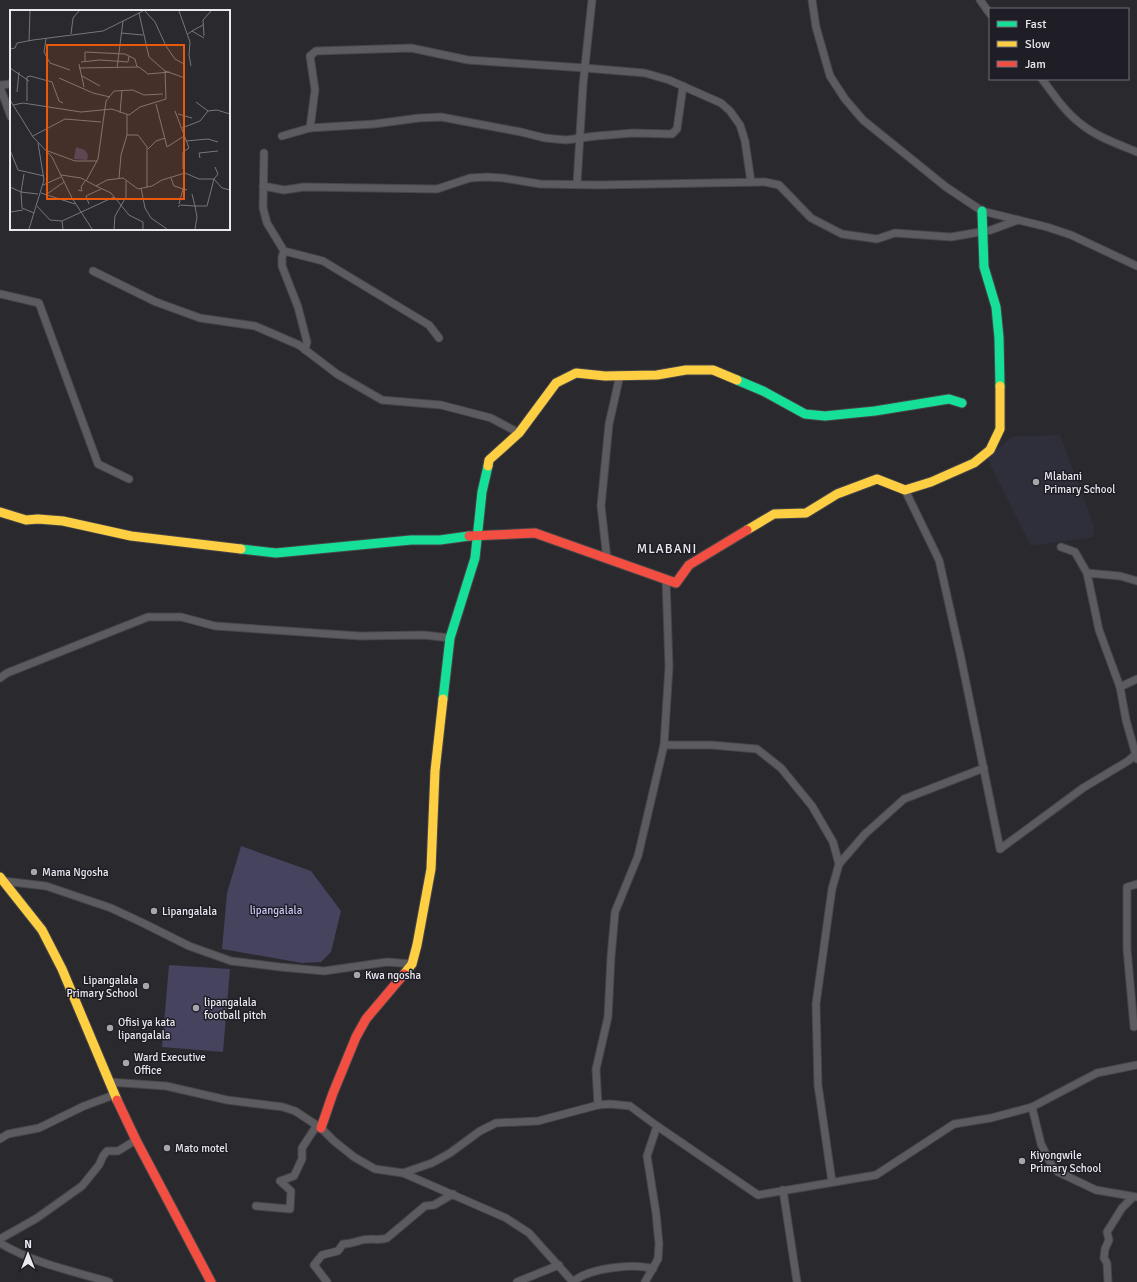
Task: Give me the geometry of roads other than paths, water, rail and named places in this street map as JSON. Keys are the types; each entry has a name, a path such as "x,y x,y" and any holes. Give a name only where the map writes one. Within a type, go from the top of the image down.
{"street":[{"path":"577,184 585,68 592,0"},
{"path":"812,0 816,27 830,76 845,99 863,120 946,187 982,211 1047,227 1071,235 1137,266"},
{"path":"980,0 989,13"},
{"path":"310,128 315,90 310,56 316,51 411,48 468,60 646,73 670,80 721,103 730,111 740,125 745,141 751,182"},
{"path":"1043,80 1059,102 1081,124 1096,134 1137,152"},
{"path":"10,84 0,86 10,114"},
{"path":"282,136 310,128 374,124 441,117 545,138 566,140 633,133 672,134 677,129 683,86"},
{"path":"264,153 263,208 267,223 284,251 323,261 429,325 439,338"},
{"path":"263,186 284,190 304,187 437,189 470,178 487,177 540,184 765,182 779,185 811,218 842,234 877,239 895,233 951,237 991,230 1018,220"},
{"path":"0,512 26,520 38,519 63,521 138,537 276,554 319,548 411,540 440,540 478,535 535,533 676,583 689,564 774,514 806,512 837,494 877,479 905,490 931,482 974,463 990,450 1000,429 999,338 996,308 984,267 982,211"},
{"path":"284,251 282,266 298,307 307,342 305,350"},
{"path":"93,271 156,302 200,318 255,326 299,345 337,374 382,400 441,405 491,418 519,433"},
{"path":"0,294 39,303 98,464 129,479"},
{"path":"256,1206 290,1209 291,1191 280,1181 294,1176 302,1159 302,1148 319,1127 343,1066 363,1025 378,1004 412,964 418,945 431,869 435,771 450,638 475,558 482,492 489,460 519,433 556,383 576,373 605,376 657,375 686,370 713,370 763,391 805,414 824,416 875,411 949,399 962,403"},
{"path":"607,559 601,506 609,424 620,375"},
{"path":"905,490 939,560 961,658 1000,849 1083,788 1136,757 1126,720 1120,687 1099,630 1087,573 1075,552 1061,547"},
{"path":"1087,573 1120,576 1137,581"},
{"path":"598,1105 596,1069 608,1017 615,912 638,856 664,745 669,667 666,579"},
{"path":"0,678 7,673 148,617 181,617 215,626 360,636 424,635 450,638"},
{"path":"1120,687 1137,679"},
{"path":"664,745 711,745 757,749 781,768 812,806 833,842 839,864"},
{"path":"832,1182 818,1085 816,1004 832,889 839,864 865,834 904,799 984,768"},
{"path":"2,879 46,886 111,908 189,946 231,961 324,971 387,962 412,964"},
{"path":"2,879 42,930 62,969 114,1095 211,1282"},
{"path":"1134,1027 1127,949 1127,887 1137,884"},
{"path":"403,1173 432,1163 450,1153 480,1131 496,1123 538,1121 598,1105 610,1104 630,1106 758,1194 876,1175 954,1124 991,1118 1032,1107 1097,1074 1137,1065"},
{"path":"109,1082 166,1086 227,1100 283,1107 294,1111 319,1127 349,1153 375,1169 403,1173 506,1218 529,1233 573,1282 578,1278 598,1271 616,1267 633,1265 652,1269"},
{"path":"0,1139 8,1134 39,1128 84,1106 114,1095"},
{"path":"1032,1107 1041,1144 1052,1166 1058,1172 1096,1190 1135,1197"},
{"path":"645,1282 658,1259 659,1244 656,1213 647,1156 657,1126"},
{"path":"0,1239 37,1218 82,1186 99,1165 107,1151 118,1151 136,1140"},
{"path":"783,1190 798,1282"},
{"path":"326,1282 314,1265 322,1255 338,1251 343,1244 362,1240 381,1240 387,1238 425,1206 434,1205 452,1194"},
{"path":"1108,1282 1107,1263 1104,1258 1105,1249 1109,1240 1107,1232 1122,1208 1135,1197"},
{"path":"0,1243 14,1251 34,1259 109,1282"},
{"path":"517,1282 559,1265"}],"place":[{"name":"Mlabani Primary School","path":"1036,482"},
{"name":"Mama Ngosha","path":"34,872"},
{"name":"Lipangalala","path":"154,911"},
{"name":"Kwa ngosha","path":"357,975"},
{"name":"Lipangalala Primary School","path":"146,986"},
{"name":"lipangalala football pitch","path":"196,1008"},
{"name":"Ofisi ya kata lipangalala","path":"110,1028"},
{"name":"Ward Executive Office","path":"126,1063"},
{"name":"Mato motel","path":"167,1148"},
{"name":"Kiyongwile Primary School","path":"1022,1161"}],"district":[{"name":"MLABANI","path":"667,549"}],"park label":[{"name":"lipangalala","path":"276,910"}]}
